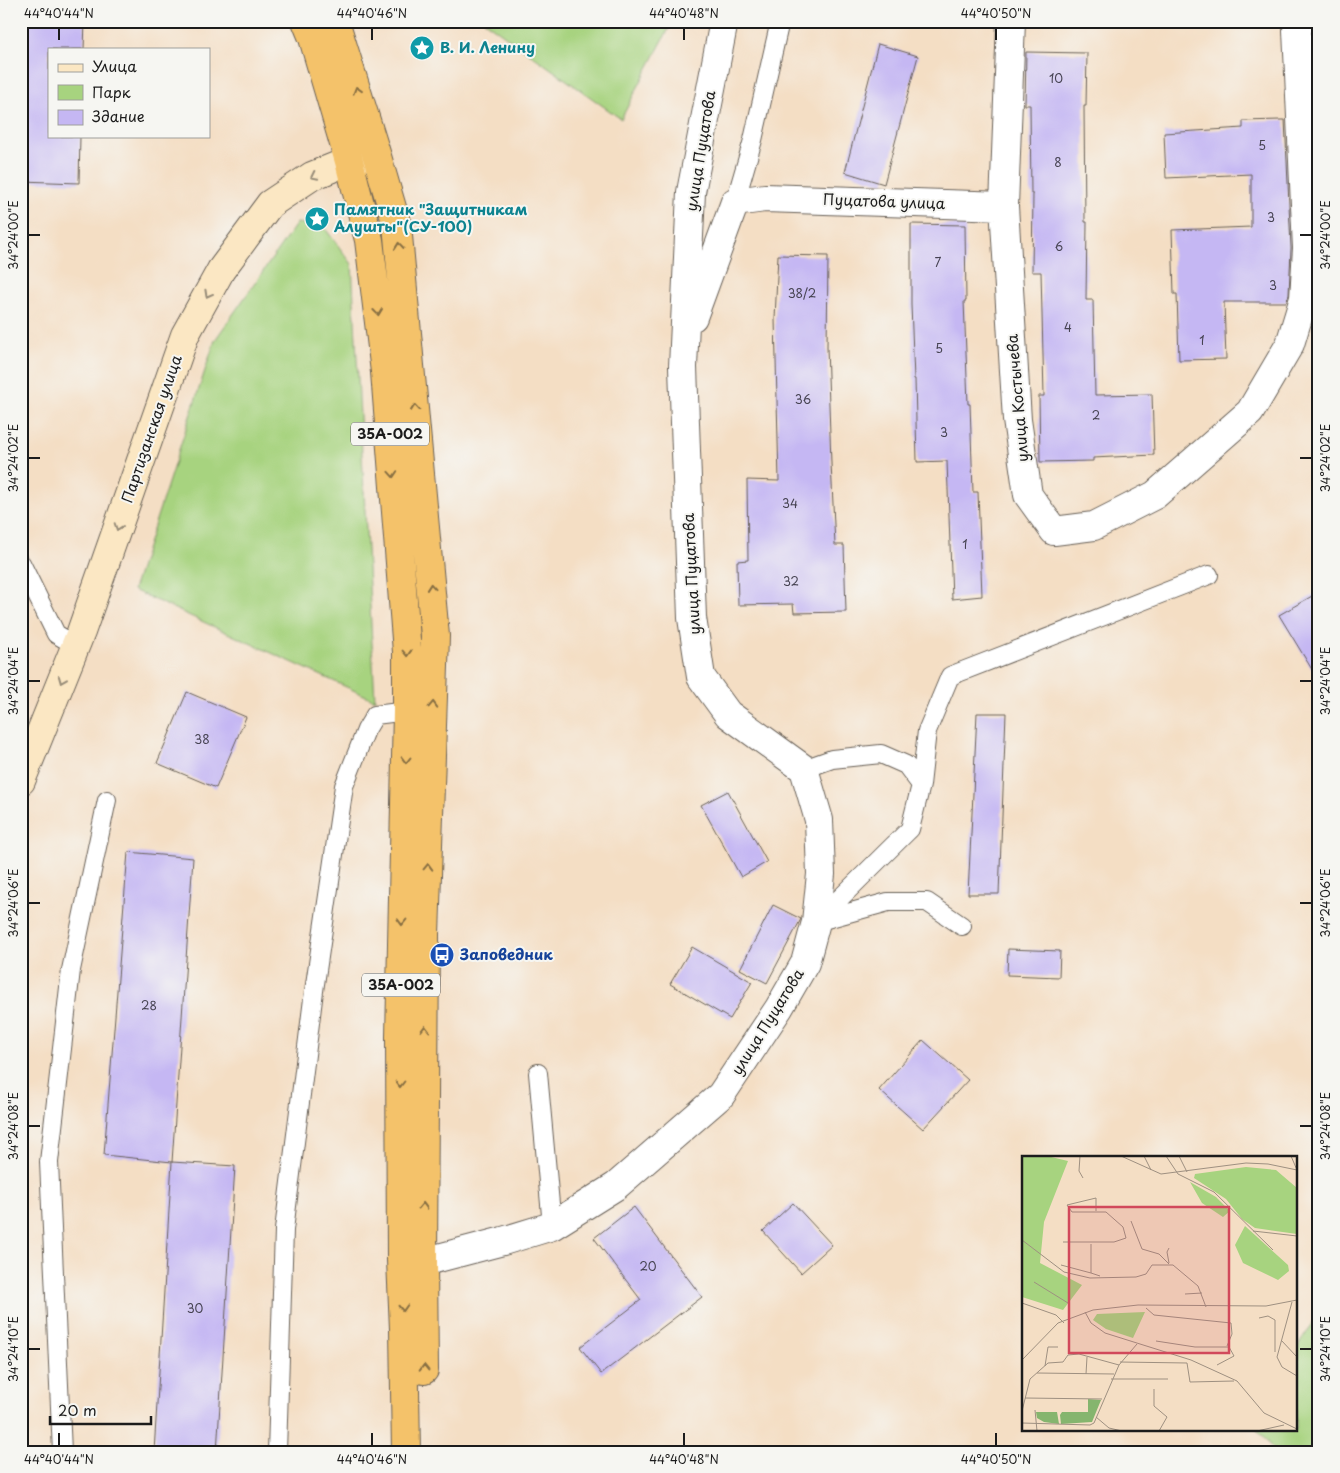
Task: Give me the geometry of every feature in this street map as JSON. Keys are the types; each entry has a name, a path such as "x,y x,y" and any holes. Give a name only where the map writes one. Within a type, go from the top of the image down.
{"highway":[{"path":"335,21 376,153"},
{"name":"35А-002","path":"310,30 349,161 368,240 385,372 407,652 400,1037 401,1260 406,1452"},
{"name":"35А-002","path":"376,153 397,225 435,636 425,935 422,1262 425,1452"}],"main road":[{"name":"Партизанская улица","path":"21,781 81,632 185,336 221,270 270,204 312,176 349,161 376,153"}],"street":[{"name":"улица Пуцатова","path":"422,1262 552,1226 616,1186 721,1095 779,1008 805,963 816,922 821,874 819,820 804,769 728,714 701,678 692,618 683,367 691,192 724,21"},
{"name":"улица Костычева","path":"1011,21 1004,206 1017,420 1028,495 1054,531 1094,526 1155,495 1250,412 1290,344 1304,298 1313,249"},
{"path":"1300,21 1297,30 1313,249"},
{"name":"Пуцатова улица","path":"735,202 765,198 1004,206"},
{"name":"улица Пуцатова","path":"684,342 735,202"}],"lane":[{"path":"735,202 753,140 780,21"},
{"path":"21,563 56,634 68,641 81,632"},
{"path":"816,922 910,829 921,785 927,731 950,676 1209,575"},
{"path":"277,1452 284,1230 314,991 344,786 366,730 375,715 407,711"},
{"path":"804,769 832,759 880,754 906,765 921,785"},
{"path":"62,1452 49,1162 71,970 107,800"},
{"path":"816,922 888,902 927,902 962,926"},
{"path":"538,1073 552,1226"}],"green space":[{"path":"484,21 673,21 621,119"},
{"path":"297,223 324,227 352,264 375,700 133,590 215,340"},
{"path":"1319,1314 1319,1452 1275,1452 1258,1430 1298,1430 1298,1346"}],"building":[{"path":"22,21 85,21 84,48 48,48 48,138 80,138 79,183 21,181"},
{"path":"878,44 918,56 884,184 845,172"},
{"path":"1026,52 1087,53 1086,106 1084,106 1085,222 1087,222 1086,300 1093,300 1095,395 1152,394 1154,455 1093,458 1093,461 1040,462 1039,396 1044,396 1041,272 1032,272 1033,194 1031,194 1030,105 1025,105"},
{"path":"1317,116 1319,116 1319,163"},
{"path":"1285,120 1291,248 1289,295 1286,302 1224,302 1226,359 1179,360 1177,294 1174,294 1172,230 1251,227 1251,174 1166,178 1164,133 1243,128 1243,121"},
{"path":"911,224 965,225 966,301 964,301 968,404 970,404 973,492 978,492 982,596 952,599 947,461 917,462 911,305"},
{"path":"778,255 828,256 827,347 835,545 844,545 846,612 794,613 793,604 738,605 737,561 748,560 747,480 779,481 775,319"},
{"path":"1319,592 1319,681 1279,615"},
{"path":"187,692 246,717 216,788 157,763"},
{"path":"977,713 1006,713 999,894 968,894"},
{"path":"728,791 767,862 741,877 701,805"},
{"path":"128,852 193,858 172,1162 104,1155"},
{"path":"773,905 801,919 767,983 740,969"},
{"path":"692,947 752,982 730,1019 670,984"},
{"path":"1008,949 1060,951 1059,977 1007,975"},
{"path":"923,1040 968,1080 923,1129 879,1090"},
{"path":"172,1162 235,1166 217,1452 154,1452"},
{"path":"793,1203 832,1245 801,1273 763,1231"},
{"path":"634,1207 702,1297 601,1374 580,1347 641,1300 594,1238"}],"place":[{"name":"В. И. Ленину","path":"422,48"},
{"name":"Памятник \"Защитникам Алушты\"(СУ-100)","path":"317,219"},
{"name":"Заповедник","path":"442,955"}]}
